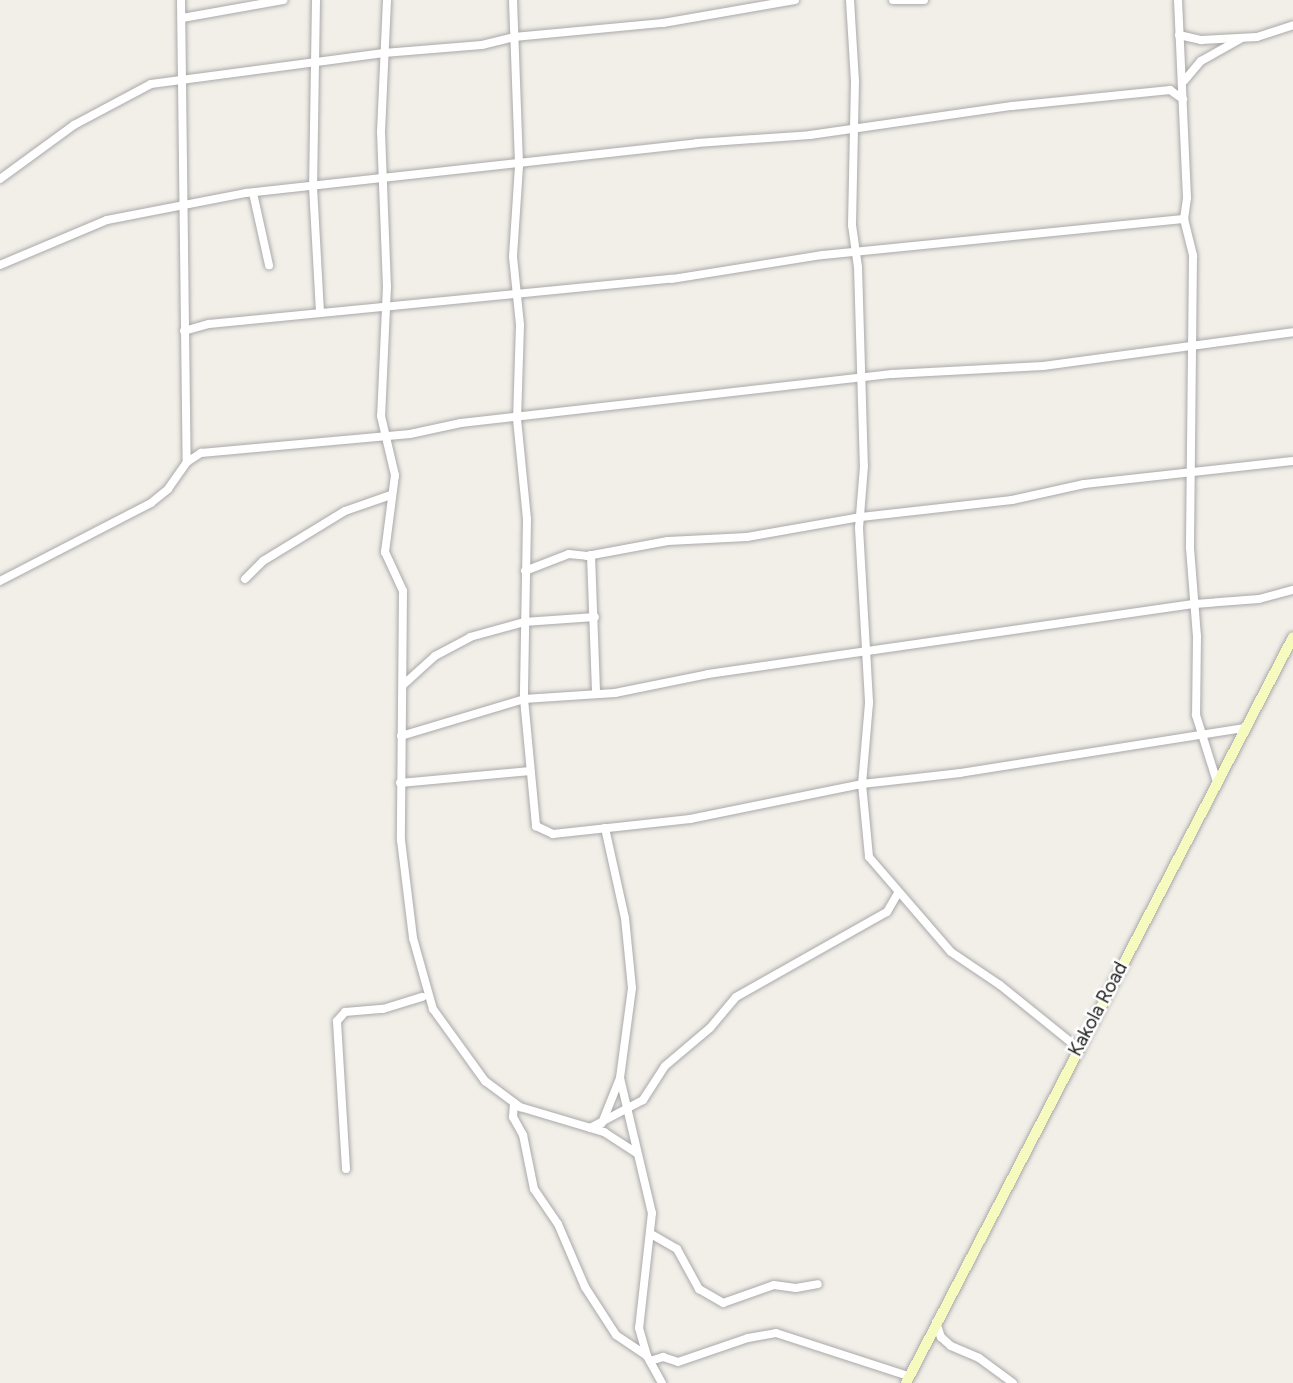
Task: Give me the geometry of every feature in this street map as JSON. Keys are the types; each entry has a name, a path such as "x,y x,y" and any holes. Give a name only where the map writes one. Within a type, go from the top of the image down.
{"main road":[{"name":"Kakola Road","path":"907,1380 1293,637"}],"street":[{"path":"181,0 187,462"},
{"path":"182,18 283,0"},
{"path":"316,0 313,187 320,313"},
{"path":"387,0 381,180 386,226 383,436 395,472 385,552 403,591 401,840 413,938 433,1009 485,1080 514,1103 590,1128 636,1153"},
{"path":"513,0 519,166 513,257 517,419 527,519 524,699 532,815 540,830 553,834 690,819 862,784 960,773 1245,728"},
{"path":"0,178 27,155 120,98 151,84 316,61 482,45 514,37 663,23 795,0"},
{"path":"850,0 854,127 852,225 857,251 859,380 864,466 861,517 869,703 862,784 870,861 951,952 1000,985 1078,1048"},
{"path":"893,0 924,0"},
{"path":"1178,0 1184,82 1184,219 1193,256 1194,473 1190,548 1200,734 1217,782"},
{"path":"0,265 107,220 253,193 519,166 854,127 996,107 1174,91 1184,82 1194,65 1243,38 1293,25"},
{"path":"1179,35 1243,38"},
{"path":"1174,91 1183,99"},
{"path":"253,193 270,265"},
{"path":"184,331 320,313 384,309 673,278 857,251 1184,219"},
{"path":"0,581 151,503 187,462 212,451 383,436 859,380 1043,366 1293,332"},
{"path":"525,571 562,556 591,555 651,543 747,537 861,517 987,504 1084,484 1293,461"},
{"path":"245,579 263,561 345,511 391,495"},
{"path":"591,555 596,694"},
{"path":"401,736 524,699 596,694 1195,604 1254,600 1293,590"},
{"path":"403,685 445,650 524,622 595,618"},
{"path":"400,783 530,771"},
{"path":"602,1124 620,1078 632,988 625,918 605,828"},
{"path":"590,1128 627,1111 643,1100 665,1066 710,1028 736,997 887,912 898,893"},
{"path":"346,1169 337,1021 345,1012 383,1009 422,997"},
{"path":"620,1078 649,1198 651,1234 639,1328 649,1359 662,1383"},
{"path":"514,1103 513,1117 523,1135 534,1189 561,1231 585,1287 617,1335 649,1359 663,1357 678,1362 748,1338 776,1333 907,1380"},
{"path":"651,1234 677,1249 699,1289 723,1303 774,1285 796,1288 818,1284"},
{"path":"936,1322 941,1337 951,1346 979,1358 1013,1383"}]}
